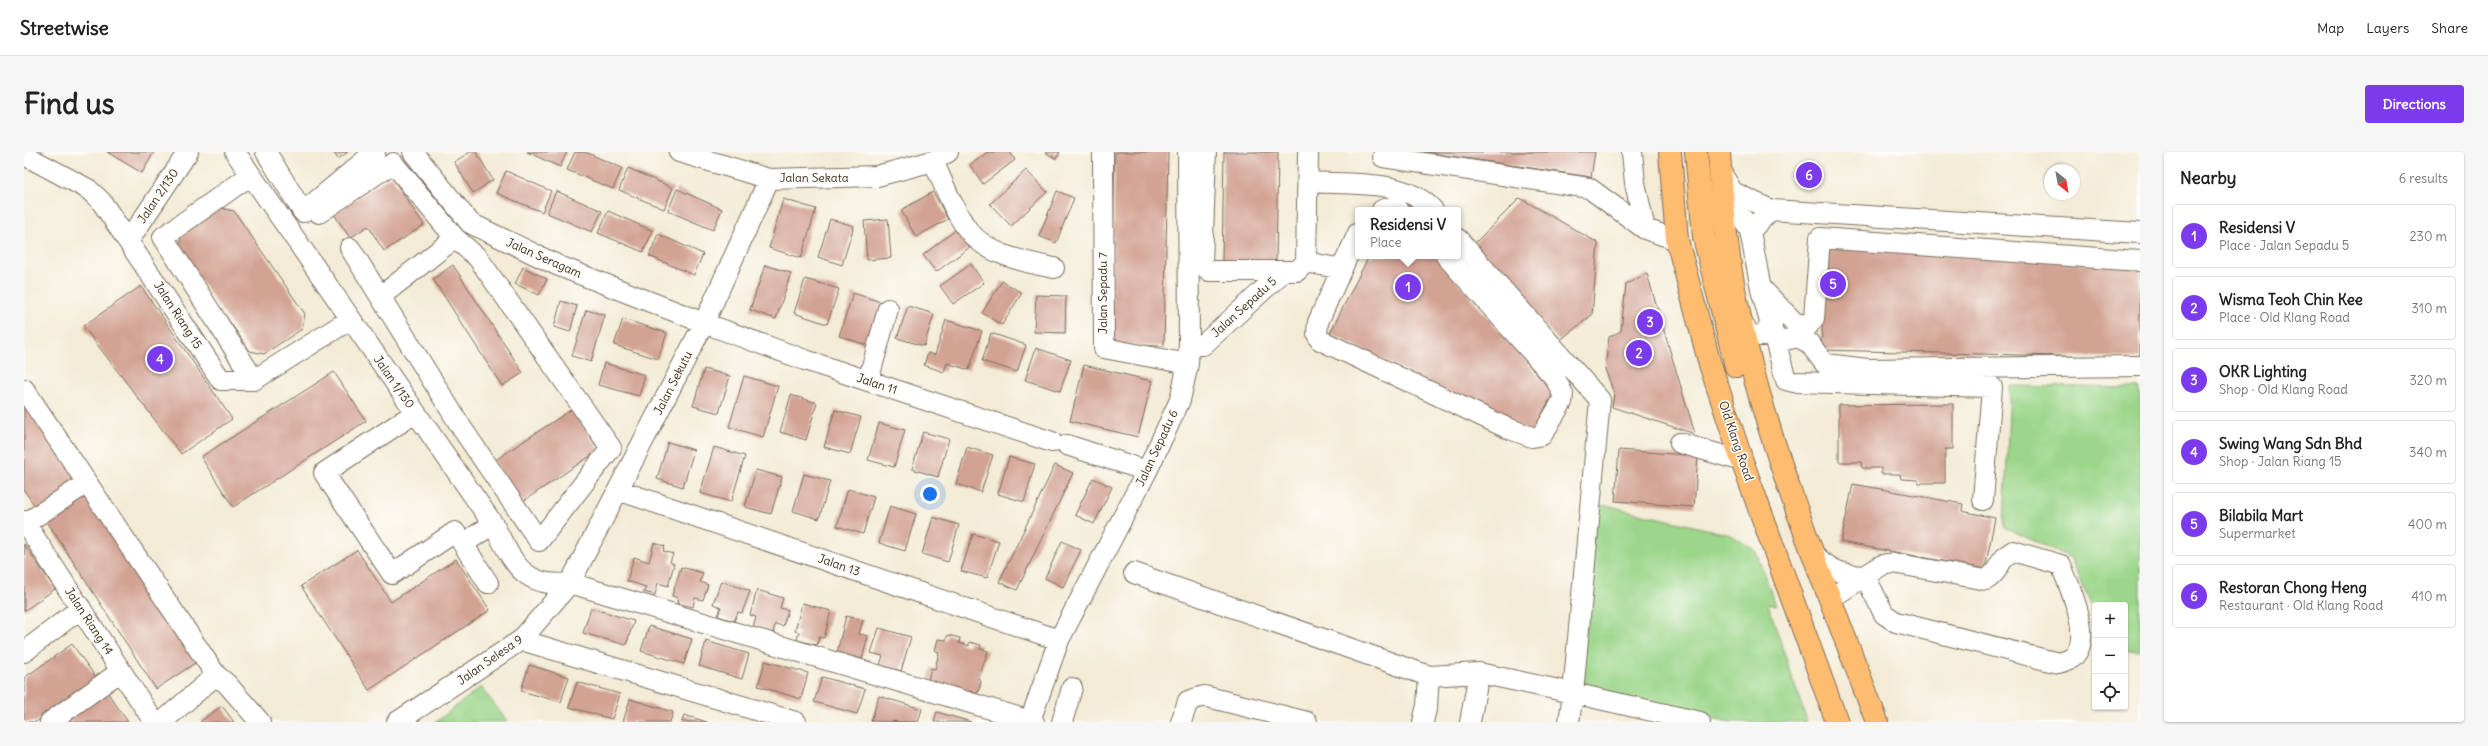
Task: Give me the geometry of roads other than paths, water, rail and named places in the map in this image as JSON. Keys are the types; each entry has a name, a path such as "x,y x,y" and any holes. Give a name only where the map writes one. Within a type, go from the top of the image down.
{"main road":[{"name":"Old Klang Road","path":"1670,152 1677,240 1707,354 1742,461 1838,722"},
{"path":"1696,152 1704,237 1725,322 1751,410 1773,442"},
{"path":"1720,162 1724,229 1741,322 1773,442 1877,722"}],"street":[{"name":"Jalan 2/130","path":"129,240 188,152"},
{"path":"260,152 243,163 163,238 254,380 351,319"},
{"path":"266,152 303,212 376,152"},
{"name":"Jalan Seragam","path":"413,152 470,223 559,266 704,323"},
{"name":"Jalan Sekata","path":"679,152 769,179 877,176 940,157"},
{"name":"Jalan Sepadu 7","path":"1103,152 1104,348 1188,364"},
{"name":"Jalan Sepadu 6","path":"1032,721 1059,640 1147,471 1180,400 1188,364 1189,344 1188,152"},
{"path":"1206,152 1202,264 1210,271 1284,271"},
{"path":"1308,152 1306,262 1342,269"},
{"path":"1384,152 1383,157 1589,188 1645,228 1677,240"},
{"path":"1632,152 1636,183 1645,228"},
{"name":"Jalan Riang 15","path":"26,156 94,194 129,240 221,380 254,380"},
{"path":"940,157 969,231 991,248 1018,260 1054,268"},
{"path":"1720,162 1733,192 1771,210 2140,233"},
{"name":"Jalan 1/130","path":"243,163 493,524 511,557 534,580 553,585 570,583"},
{"path":"319,213 393,163 455,238 478,258 611,448 539,541 463,430 350,248"},
{"name":"Jalan Sekutu","path":"570,583 704,323 769,179"},
{"path":"1308,182 1386,187 1412,194 1429,207"},
{"path":"1722,202 1744,220 1750,231 1761,289 1774,333 1783,374 1786,380 1793,382 1992,387 1983,500"},
{"path":"1750,231 1771,210"},
{"path":"1808,334 1814,318 1822,213"},
{"path":"381,296 455,238"},
{"path":"1820,238 2140,261"},
{"path":"1355,240 1318,322 1317,334 1320,340 1507,428 1532,437 1542,435 1562,402 1563,394 1555,378 1449,259"},
{"path":"1461,242 1600,400 1573,693 1569,722"},
{"name":"Jalan Sepadu 5","path":"1189,344 1203,345 1284,271 1297,271 1306,262"},
{"path":"1761,289 1808,334 1825,364 1868,369 2140,366"},
{"path":"868,381 888,309"},
{"path":"1741,322 1750,335 1762,336 1774,333 1798,337 1808,334"},
{"name":"Jalan 11","path":"704,323 868,381 1147,471"},
{"path":"24,389 216,675 227,684 260,722"},
{"path":"415,413 324,473 392,574 455,532 488,583"},
{"path":"440,447 463,430"},
{"path":"1680,443 1742,461"},
{"path":"25,522 87,482"},
{"name":"Jalan 13","path":"618,490 1059,640"},
{"name":"Jalan Riang 14","path":"25,522 154,722"},
{"path":"463,544 493,524"},
{"path":"1833,604 1831,598 1839,591 1882,566 1893,563 1986,580 1996,574 2003,557 2013,551 2061,564 2083,631 2080,645 2072,658 2058,663 1896,622 1884,614 1865,576"},
{"path":"1815,555 1826,566 1842,573 1865,576"},
{"path":"1134,573 1429,676 1479,673 1573,693 1646,716 1700,722"},
{"path":"570,583 1032,721"},
{"name":"Jalan Selesa 9","path":"397,722 521,640 570,583"},
{"path":"24,652 81,608"},
{"path":"521,640 796,722"},
{"path":"50,722 121,671"},
{"path":"1470,722 1479,673"},
{"path":"162,722 216,675"},
{"path":"1423,722 1427,705 1429,676"},
{"path":"1062,722 1072,688"},
{"path":"1181,722 1188,701 1204,696 1300,721"}],"place":[{"name":"Restoran Chong Heng","path":"1809,175"},
{"name":"Bilabila Mart","path":"1833,284"},
{"name":"Residensi V","path":"1408,287"},
{"name":"OKR Lighting","path":"1650,322"},
{"name":"Wisma Teoh Chin Kee","path":"1639,353"},
{"name":"Swing Wang Sdn Bhd","path":"160,359"}]}
